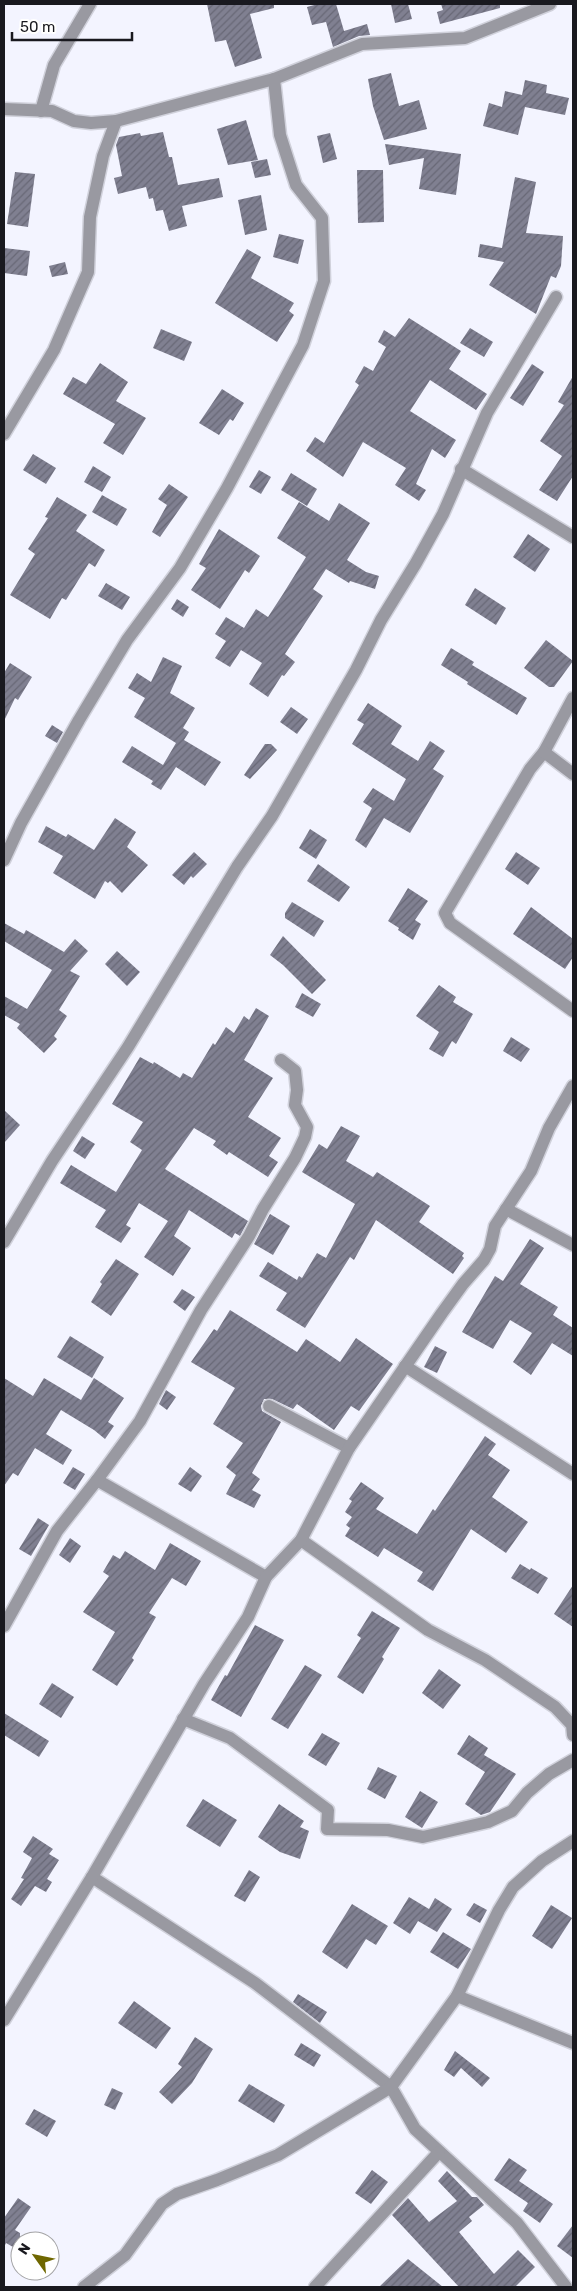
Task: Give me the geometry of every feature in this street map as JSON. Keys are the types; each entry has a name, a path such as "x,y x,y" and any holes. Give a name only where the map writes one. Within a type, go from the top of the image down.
{"street":[{"path":"41,111 54,65 90,4"},
{"path":"4,109 52,111 74,121 91,123 116,121 274,79 362,44 464,38 550,4"},
{"path":"4,860 21,823 83,712 127,640 180,568 274,403 303,345 324,281 322,218 296,184 280,135 274,79"},
{"path":"4,434 54,350 88,272 90,217 103,156 116,121"},
{"path":"4,1242 52,1161 128,1047 237,867 272,816 356,670 381,620 443,514 487,413 556,297"},
{"path":"461,470 573,537"},
{"path":"573,698 544,752 530,769 445,913 450,923 573,1011"},
{"path":"544,752 573,774"},
{"path":"4,1626 57,1531 140,1420 201,1310 249,1236 262,1209 295,1158 305,1137 307,1127 296,1106 295,1071 281,1060"},
{"path":"4,2020 92,1877 183,1719 248,1617 266,1578 301,1540 349,1448 463,1284 484,1260 490,1248 495,1226 531,1171 549,1128 573,1086"},
{"path":"506,1209 573,1245"},
{"path":"405,1366 573,1474"},
{"path":"269,1406 349,1448"},
{"path":"97,1480 266,1578"},
{"path":"301,1540 428,1630 485,1660 555,1707 572,1725 573,1735"},
{"path":"183,1719 230,1738 328,1810 328,1829 388,1830 423,1837 488,1822 512,1812 527,1793 549,1774 573,1760"},
{"path":"84,2287 125,2255 162,2204 177,2194 218,2180 278,2155 390,2087 457,1996 499,1910 513,1887 542,1861 573,1841"},
{"path":"92,1877 256,1983 390,2087 415,2129 517,2223 566,2287"},
{"path":"457,1996 573,2044"},
{"path":"315,2287 439,2152"}],"building":[{"path":"207,4 274,4 274,8 250,14 262,58 235,67 226,40 215,42"},
{"path":"318,4 336,4 344,31 367,24 370,35 359,36 333,47 326,22 312,25 307,7"},
{"path":"391,4 408,4 412,19 395,23"},
{"path":"441,4 500,4 500,8 440,24 437,12 443,10"},
{"path":"391,73 399,106 419,100 427,129 384,140 373,106 368,79"},
{"path":"525,80 547,85 546,93 569,98 565,115 525,107 518,135 483,126 489,103 502,107 505,91 522,95"},
{"path":"246,120 258,160 228,165 217,129"},
{"path":"163,132 169,157 172,157 178,185 219,178 223,197 182,206 187,226 169,231 163,210 156,211 153,198 149,199 146,187 118,194 114,178 122,176 116,145 119,137 140,133 141,136"},
{"path":"330,133 337,159 323,163 317,136"},
{"path":"385,144 461,154 456,195 419,189 424,158 389,165"},
{"path":"267,159 271,175 255,178 251,162"},
{"path":"357,170 383,170 384,222 358,223"},
{"path":"15,172 35,174 28,227 7,224"},
{"path":"515,177 536,182 526,233 563,236 561,266 556,278 551,276 536,314 489,285 504,262 478,257 480,244 502,248"},
{"path":"261,195 267,230 245,235 238,200"},
{"path":"279,234 304,240 298,264 273,257"},
{"path":"4,248 30,251 27,276 4,273"},
{"path":"247,249 261,257 251,278 294,303 289,311 294,315 277,342 215,303"},
{"path":"65,262 68,274 52,277 49,266"},
{"path":"409,318 461,351 449,369 487,394 476,410 430,380 410,411 456,440 445,458 432,449 416,484 426,490 419,501 395,485 406,468 363,442 343,477 306,451 315,437 324,443 359,385 355,382 364,366 373,371 386,347 378,342 384,330 395,337"},
{"path":"470,328 493,342 484,357 460,343"},
{"path":"161,329 192,342 184,361 153,348"},
{"path":"100,363 128,382 116,401 146,418 123,455 103,443 115,424 63,394 73,377 86,384"},
{"path":"532,364 544,372 523,406 510,398"},
{"path":"573,376 573,476 557,501 539,490 562,456 540,441 564,405 558,402"},
{"path":"222,389 244,403 233,421 230,419 219,435 199,423"},
{"path":"33,454 56,468 46,484 23,470"},
{"path":"93,466 111,477 102,492 84,482"},
{"path":"259,470 271,477 261,494 249,487"},
{"path":"291,473 317,489 307,506 281,490"},
{"path":"169,484 188,497 160,537 152,532 167,505 158,499"},
{"path":"102,495 127,509 117,526 92,512"},
{"path":"57,497 87,515 76,531 105,550 95,567 89,563 66,600 62,598 50,619 10,595 35,554 28,549 48,518 45,517"},
{"path":"299,502 329,521 339,503 370,523 347,560 366,572 379,576 375,589 350,581 349,583 326,569 313,589 323,596 285,654 295,662 284,676 282,675 268,697 249,684 262,663 241,650 230,667 215,658 226,641 215,634 226,617 244,628 256,609 268,617 283,594 306,557 277,538"},
{"path":"219,529 260,556 249,573 245,570 220,609 191,590 206,568 199,564"},
{"path":"528,534 550,549 535,572 513,557"},
{"path":"106,583 130,597 122,610 98,596"},
{"path":"475,588 506,608 496,625 465,605"},
{"path":"177,599 189,607 183,617 171,609"},
{"path":"546,640 573,661 554,687 549,687 524,668"},
{"path":"451,648 474,662 472,665 527,698 517,715 467,684 468,682 441,665"},
{"path":"163,657 182,666 170,693 195,708 183,728 189,732 184,740 221,762 205,786 176,767 161,790 151,784 153,781 122,762 132,746 163,765 176,743 134,717 145,698 128,688 137,673 151,682"},
{"path":"10,663 32,677 18,700 15,698 4,721 4,673"},
{"path":"368,703 402,726 391,744 418,761 430,741 445,751 433,769 444,776 410,833 384,818 366,848 355,840 372,808 363,802 373,788 394,801 406,779 352,744 364,724 357,720"},
{"path":"291,707 308,719 297,734 280,722"},
{"path":"52,725 63,732 57,743 45,736"},
{"path":"265,744 271,744 277,750 250,779 244,775"},
{"path":"115,818 136,832 127,847 148,865 122,893 110,881 108,883 105,881 95,899 53,873 63,856 38,842 46,826 66,837 68,834 94,850"},
{"path":"310,829 327,840 316,859 299,848"},
{"path":"194,852 207,864 193,878 191,876 184,885 172,875"},
{"path":"516,852 540,868 528,885 505,869"},
{"path":"318,864 350,887 339,902 307,881"},
{"path":"408,888 428,901 415,920 421,924 413,940 388,921"},
{"path":"292,902 324,921 314,937 285,918 285,913"},
{"path":"531,907 573,939 573,957 565,969 513,934"},
{"path":"4,923 24,934 26,930 64,952 75,939 88,951 70,971 80,976 59,1010 67,1016 54,1036 57,1039 44,1053 17,1028 20,1024 4,1015 4,996 27,1009 52,970 4,941"},
{"path":"283,936 326,980 312,994 283,965 270,955"},
{"path":"117,951 140,972 127,986 105,964"},
{"path":"439,985 456,997 453,1002 473,1014 456,1044 452,1041 443,1057 429,1049 439,1032 416,1016"},
{"path":"302,993 321,1004 313,1017 295,1007"},
{"path":"256,1008 269,1016 244,1060 273,1078 248,1117 281,1138 269,1156 278,1162 268,1177 229,1152 227,1155 213,1145 216,1141 194,1128 165,1169 248,1221 240,1236 235,1233 232,1238 189,1210 174,1236 191,1248 173,1276 144,1257 168,1221 139,1203 126,1225 131,1228 121,1243 95,1227 106,1210 60,1183 71,1165 116,1192 142,1150 130,1142 143,1122 112,1104 140,1057 153,1064 154,1062 180,1078 183,1073 192,1078 213,1043 215,1045 226,1027 234,1033 244,1016 249,1020"},
{"path":"511,1037 530,1049 521,1062 503,1051"},
{"path":"4,1110 20,1125 4,1143"},
{"path":"341,1126 360,1136 346,1161 373,1177 377,1172 430,1206 419,1222 464,1253 462,1256 464,1258 453,1274 376,1220 354,1260 350,1257 305,1328 276,1310 287,1293 259,1276 268,1262 297,1280 299,1276 302,1278 317,1253 326,1258 355,1204 302,1172 319,1144 327,1149"},
{"path":"82,1136 95,1144 85,1159 73,1151"},
{"path":"270,1214 290,1226 273,1255 254,1244"},
{"path":"530,1239 544,1248 520,1284 558,1307 553,1315 573,1328 573,1356 552,1343 531,1375 513,1362 532,1333 510,1320 493,1349 462,1332 495,1276 503,1281"},
{"path":"116,1259 139,1274 111,1316 91,1302 102,1284 100,1282"},
{"path":"182,1289 195,1297 185,1311 173,1302"},
{"path":"230,1310 297,1352 306,1339 340,1362 356,1338 393,1364 359,1411 351,1406 334,1430 297,1404 293,1409 272,1399 264,1399 261,1406 262,1411 281,1422 252,1473 260,1479 252,1490 261,1495 254,1508 226,1494 236,1475 226,1467 243,1443 213,1424 235,1388 191,1362 214,1329 217,1331"},
{"path":"70,1336 104,1357 92,1378 57,1357"},
{"path":"435,1346 447,1352 437,1373 424,1367"},
{"path":"4,1378 33,1396 44,1378 81,1400 94,1378 124,1398 108,1422 114,1426 105,1439 61,1410 46,1434 72,1450 63,1465 35,1448 18,1476 13,1473 4,1486"},
{"path":"166,1390 176,1397 167,1410 159,1404"},
{"path":"485,1436 496,1444 488,1455 510,1470 492,1497 528,1522 506,1553 471,1529 433,1591 417,1581 423,1572 384,1548 378,1557 345,1536 350,1528 346,1525 352,1517 345,1512 352,1501 349,1499 361,1482 384,1498 376,1509 417,1534 433,1509 435,1511"},
{"path":"73,1467 85,1474 75,1490 63,1483"},
{"path":"190,1467 202,1476 191,1492 178,1484"},
{"path":"38,1518 49,1525 31,1556 19,1549"},
{"path":"70,1538 81,1546 70,1563 59,1555"},
{"path":"170,1543 201,1561 186,1586 172,1578 149,1613 156,1617 132,1658 134,1660 117,1686 92,1670 115,1632 83,1612 109,1576 103,1572 113,1555 120,1559 125,1551 155,1570"},
{"path":"520,1564 548,1578 538,1594 511,1578"},
{"path":"573,1585 573,1627 554,1614"},
{"path":"372,1611 400,1628 382,1657 384,1659 363,1694 337,1677 361,1638 357,1635"},
{"path":"255,1625 284,1640 241,1717 211,1700 225,1675 227,1676"},
{"path":"305,1665 322,1675 288,1729 271,1719"},
{"path":"439,1669 461,1685 443,1709 422,1693"},
{"path":"52,1683 74,1697 61,1718 39,1704"},
{"path":"4,1713 49,1741 39,1757 4,1735"},
{"path":"322,1733 340,1743 326,1766 308,1755"},
{"path":"469,1735 488,1748 484,1755 516,1774 490,1812 481,1815 465,1804 485,1772 457,1754"},
{"path":"378,1767 397,1776 385,1799 367,1789"},
{"path":"420,1791 438,1802 422,1828 405,1817"},
{"path":"203,1799 237,1820 220,1847 186,1826"},
{"path":"279,1804 304,1821 300,1827 309,1831 300,1859 280,1852 258,1837"},
{"path":"33,1836 53,1849 49,1854 59,1860 47,1879 52,1882 46,1892 35,1886 21,1906 11,1899 24,1879 21,1878 32,1858 23,1852"},
{"path":"249,1870 260,1877 245,1902 234,1896"},
{"path":"409,1897 429,1909 435,1898 452,1909 437,1932 418,1921 410,1934 393,1923"},
{"path":"474,1903 487,1910 480,1923 466,1915"},
{"path":"352,1904 388,1926 376,1945 366,1939 347,1969 322,1952"},
{"path":"551,1905 572,1918 552,1949 532,1936"},
{"path":"443,1932 471,1949 458,1969 430,1952"},
{"path":"298,1994 327,2012 320,2023 293,2002"},
{"path":"134,2001 171,2028 156,2049 118,2023"},
{"path":"195,2037 213,2049 192,2083 172,2104 159,2092 182,2067 178,2064"},
{"path":"301,2043 321,2055 314,2067 294,2055"},
{"path":"455,2051 490,2078 482,2087 461,2068 454,2077 444,2070"},
{"path":"249,2084 285,2105 274,2123 238,2101"},
{"path":"112,2088 123,2093 115,2110 104,2105"},
{"path":"34,2109 56,2121 47,2137 25,2124"},
{"path":"509,2158 527,2170 519,2181 553,2204 540,2223 523,2211 528,2203 494,2180"},
{"path":"372,2170 388,2182 371,2204 355,2193"},
{"path":"447,2171 472,2197 477,2197 484,2205 469,2217 472,2221 459,2232 494,2274 518,2250 535,2267 515,2287 459,2287 392,2215 408,2198 429,2222 457,2201 438,2181"},
{"path":"18,2198 31,2207 15,2230 17,2231 10,2231 10,2245 6,2243 4,2247 4,2218"},
{"path":"573,2225 573,2258 557,2246"},
{"path":"408,2259 443,2287 379,2287"}]}
